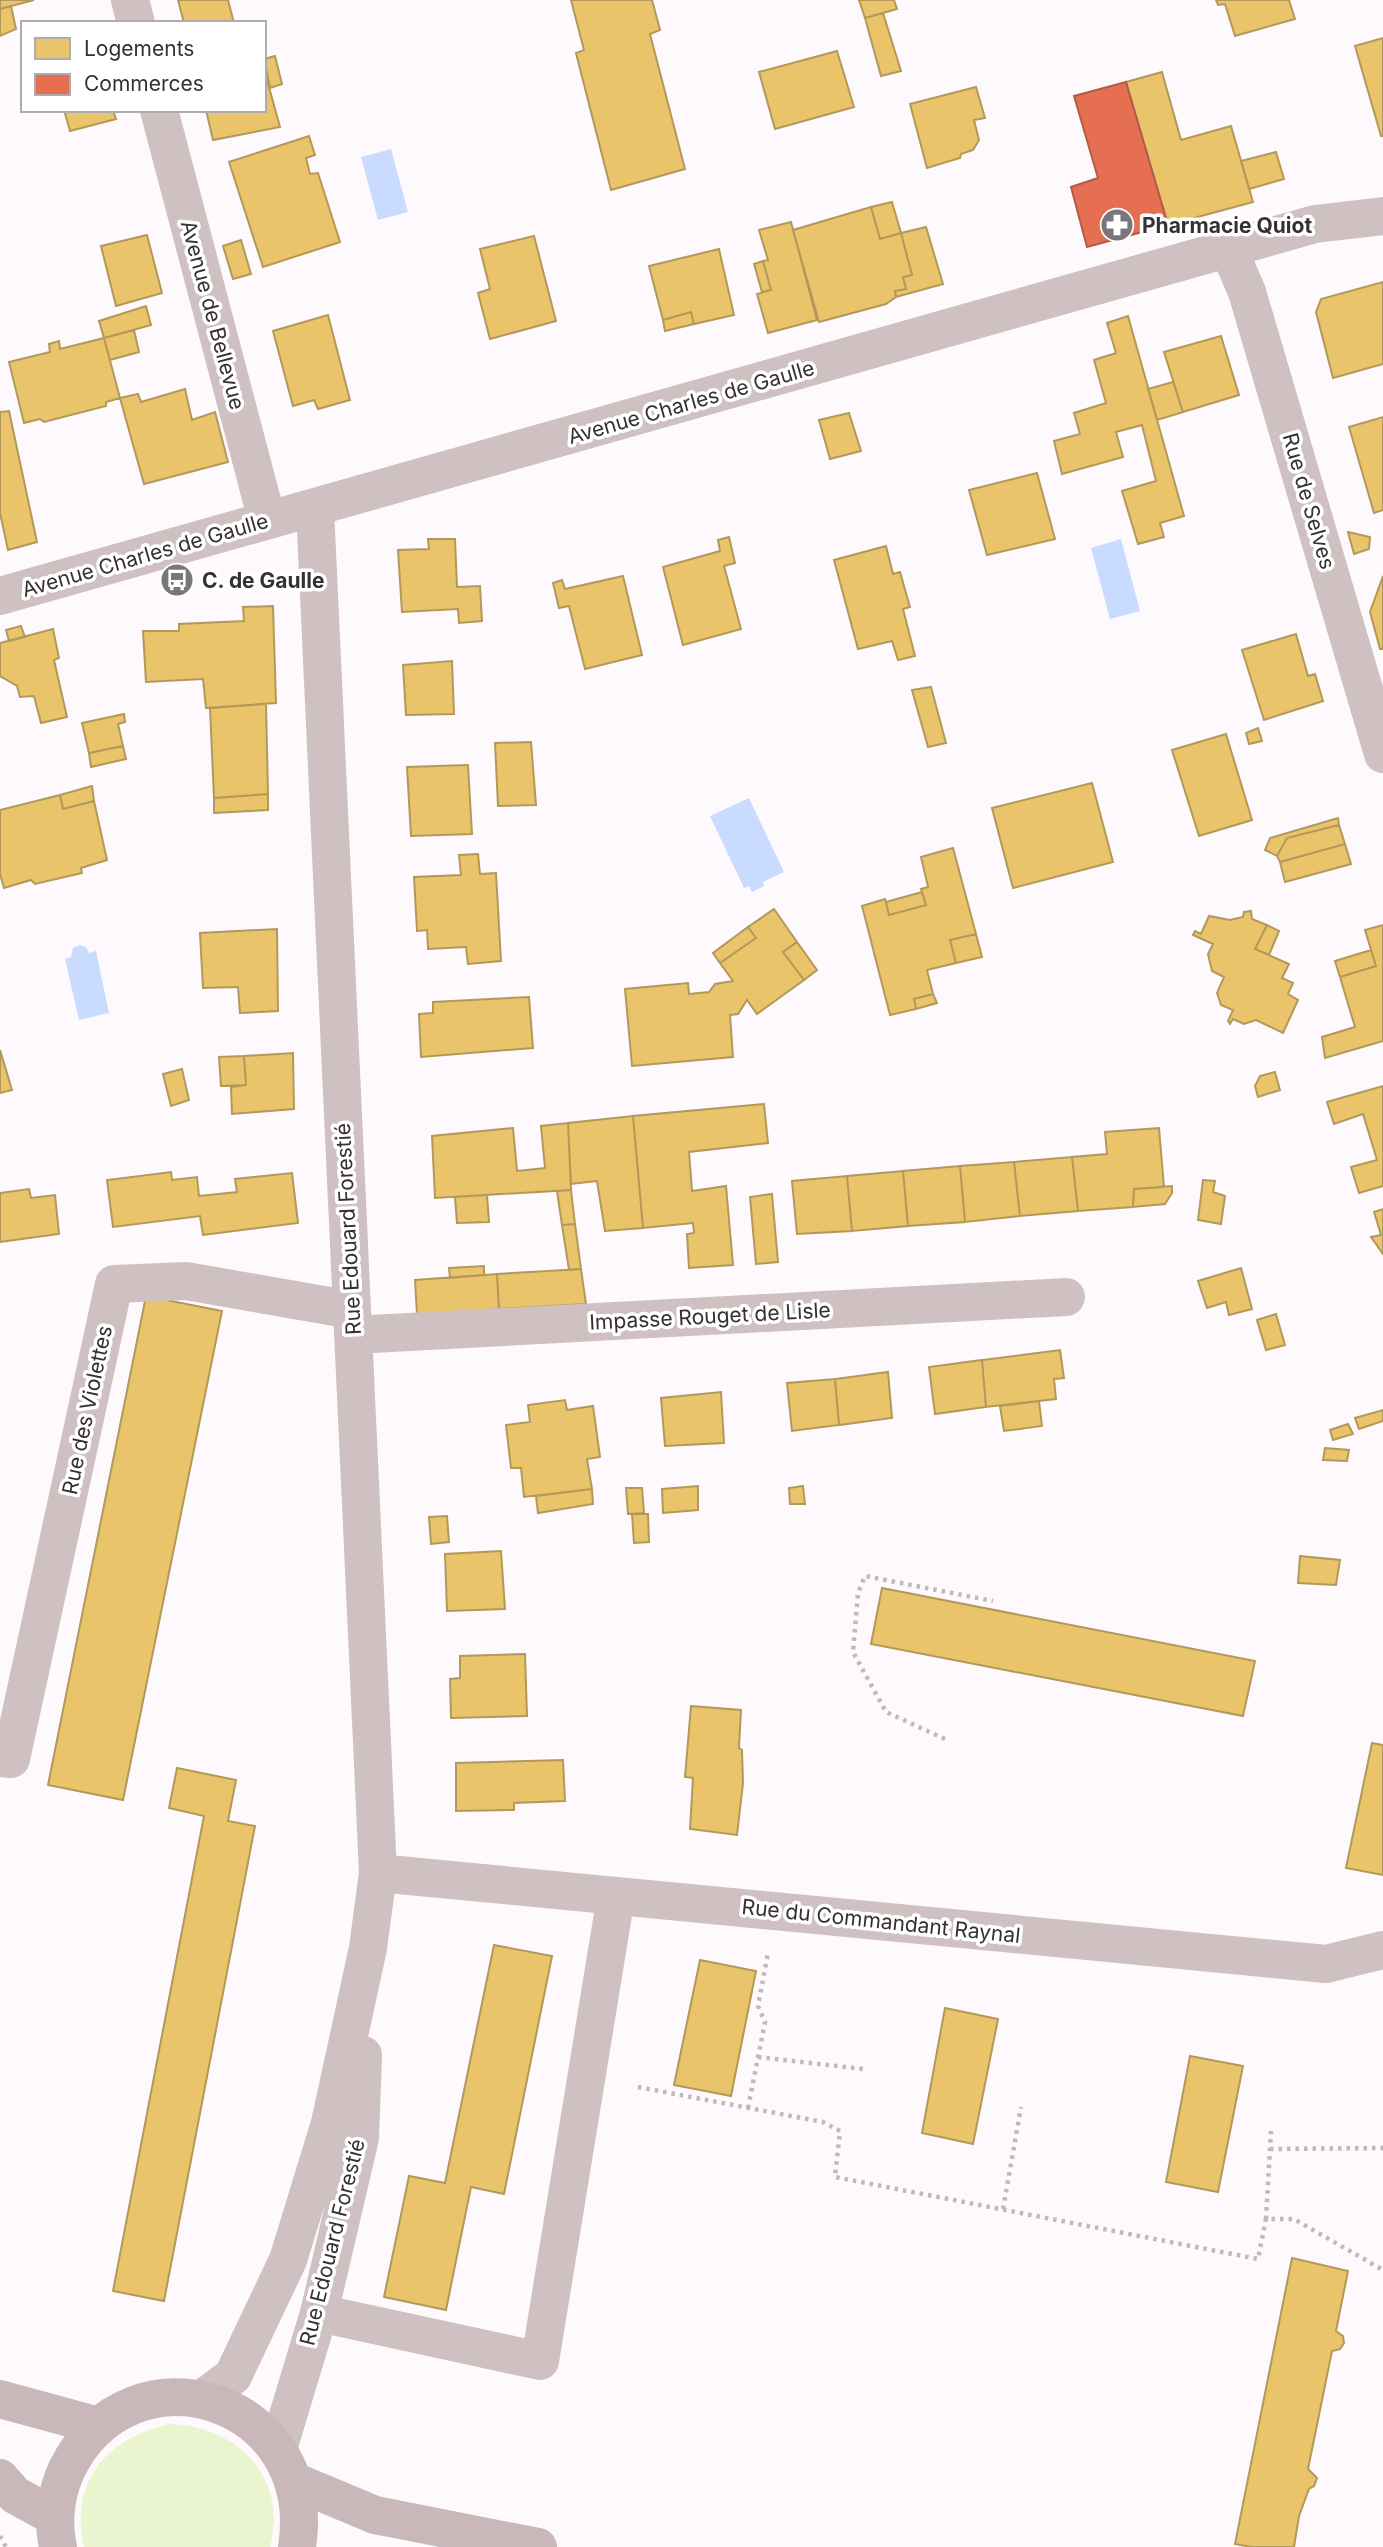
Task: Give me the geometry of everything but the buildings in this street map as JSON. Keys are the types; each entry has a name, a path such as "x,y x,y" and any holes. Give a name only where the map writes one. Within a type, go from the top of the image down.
{"main road":[{"path":"56,2532 60,2483 76,2451 99,2426 122,2411 148,2401 175,2397 202,2399 245,2417 263,2431 278,2449 296,2482 301,2521 297,2547"},
{"path":"0,2399 99,2426"},
{"path":"0,2478 56,2532"},
{"path":"296,2482 375,2515 538,2547"}],"street":[{"path":"130,0 135,21"},
{"name":"Avenue de Bellevue","path":"160,112 267,520"},
{"name":"Avenue Charles de Gaulle","path":"0,596 1315,224 1383,216"},
{"name":"Rue de Selves","path":"1228,250 1251,305 1383,754"},
{"name":"Rue Edouard Forestié","path":"202,2399 233,2376 288,2260 330,2123 368,1948 378,1874 315,508"},
{"name":"Rue des Violettes","path":"0,1758 11,1759 114,1284 186,1281 352,1322"},
{"name":"Impasse Rouget de Lisle","path":"352,1322 1066,1297"},
{"name":"Rue du Commandant Raynal","path":"378,1874 1326,1964 1383,1950"},
{"path":"319,2313 540,2361 616,1896"},
{"name":"Rue Edouard Forestié","path":"278,2449 319,2313 360,2138 368,1948"}],"path":[{"path":"946,1739 886,1712 853,1652 858,1594 864,1576 993,1601"},
{"path":"748,2108 765,2022 758,2006 776,1911"},
{"path":"758,2057 863,2069"},
{"path":"638,2087 823,2122 840,2131 835,2177 1258,2259 1266,2219 1271,2131"},
{"path":"1003,2210 1021,2107"},
{"path":"1270,2149 1383,2148"},
{"path":"1266,2219 1294,2219 1383,2270"},
{"path":"0,2536 6,2547"}],"green space":[{"path":"169,2424 194,2427 216,2434 236,2445 252,2460 264,2477 271,2498 274,2521 270,2547 84,2547 82,2502 88,2483 98,2466 127,2440"}],"water":[{"path":"391,149 408,212 378,220 361,157"},
{"path":"1121,539 1140,611 1110,619 1091,548"},
{"path":"749,798 784,872 763,882 764,886 752,892 749,886 744,888 710,816"},
{"path":"80,945 86,947 89,953 96,951 109,1013 79,1020 65,959 71,957 73,948"}],"place":[{"name":"Pharmacie Quiot","path":"1117,225"},
{"name":"C. de Gaulle","path":"177,580"}]}
